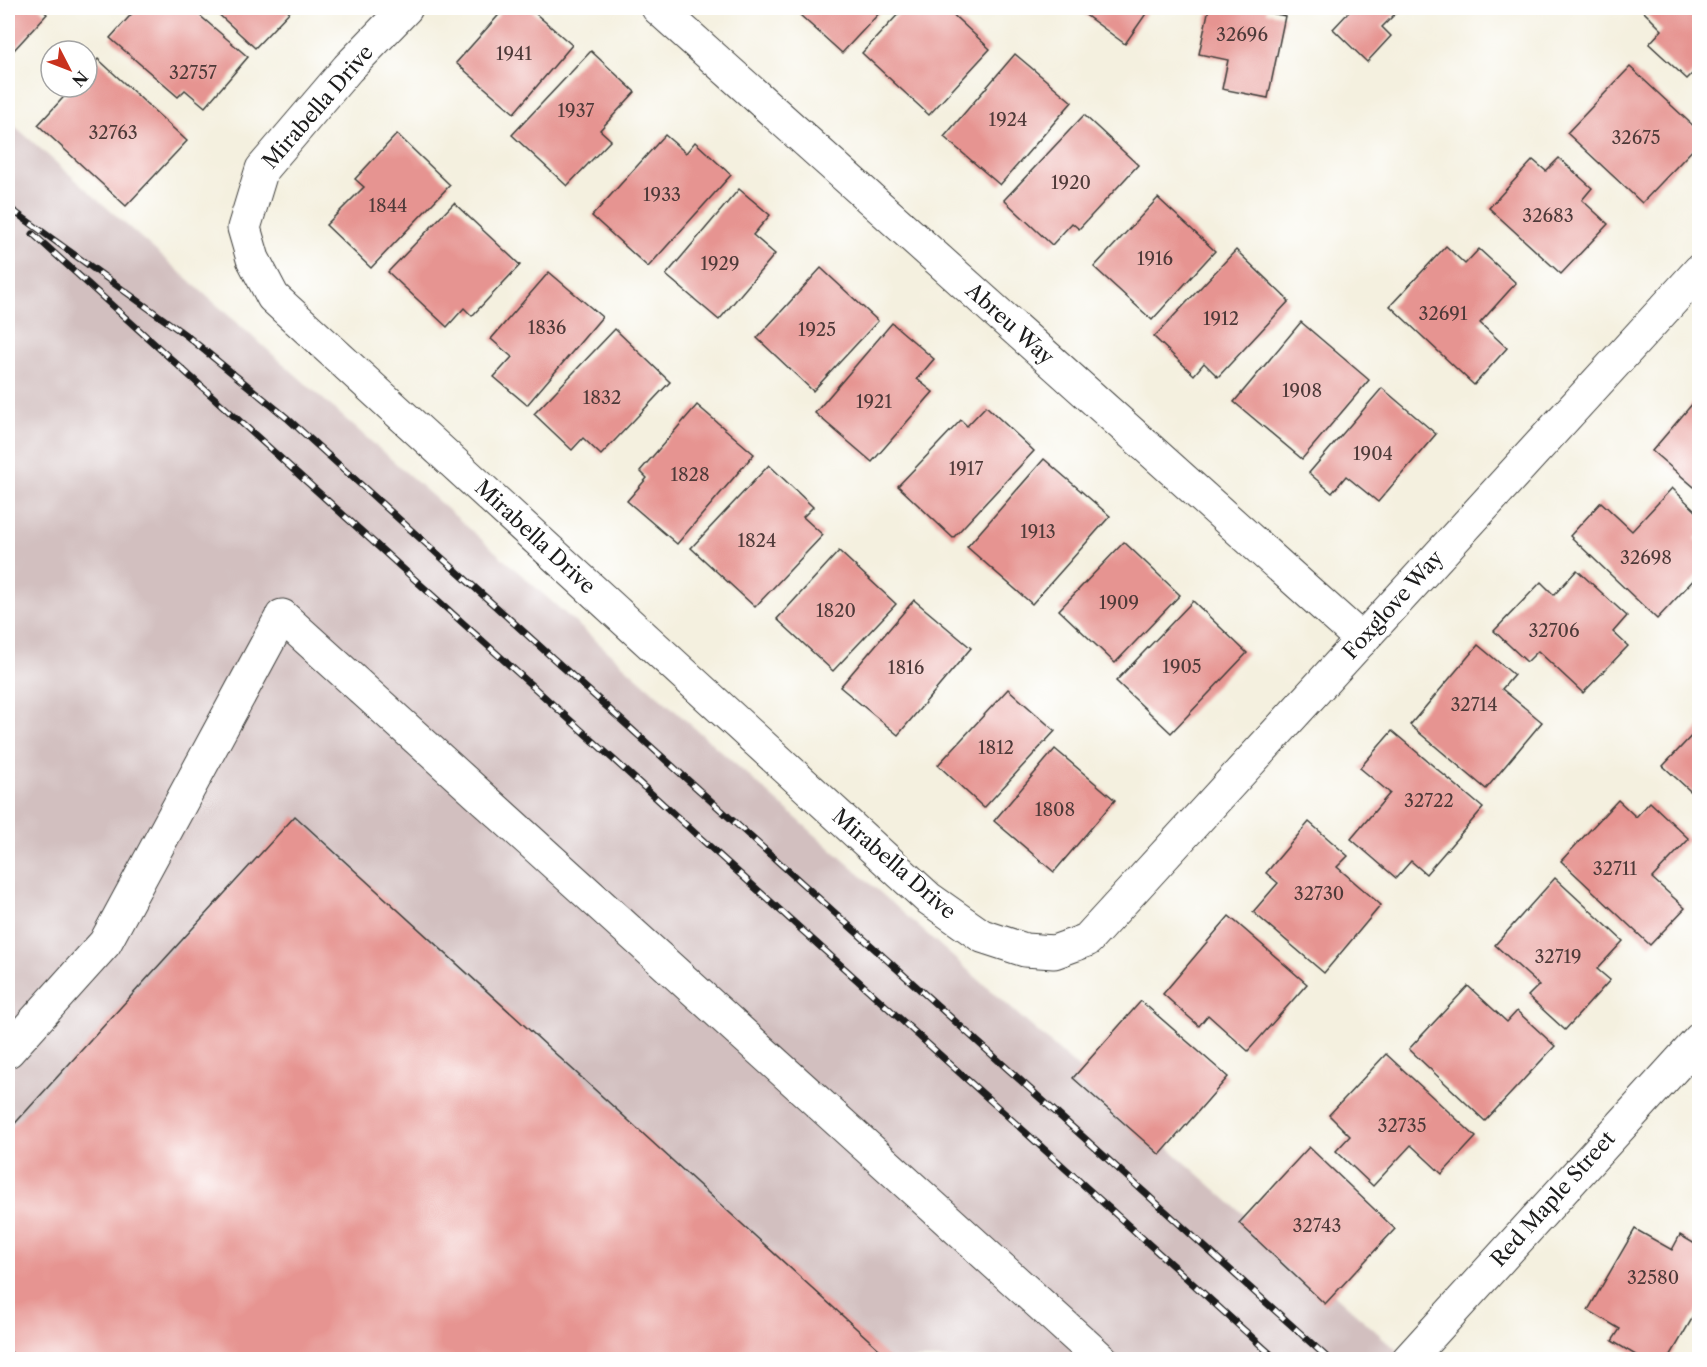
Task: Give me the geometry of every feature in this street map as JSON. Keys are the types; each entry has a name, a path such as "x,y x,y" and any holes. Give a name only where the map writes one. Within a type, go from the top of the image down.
{"street":[{"name":"Mirabella Drive","path":"406,8 348,68 262,169 244,228 253,259 273,297 928,898 982,936 1025,950 1054,952 1087,940"},
{"name":"Abreu Way","path":"658,8 1362,640"},
{"name":"Foxglove Way","path":"1087,940 1700,270"},
{"path":"8,1051 105,943 282,616 1102,1359"},
{"name":"Red Maple Street","path":"1408,1359 1700,1039"}],"shaded area":[{"path":"8,120 1407,1359 8,1359"}],"building":[{"path":"8,8 40,8 47,14 14,50 8,45"},
{"path":"137,8 191,8 248,57 205,107 185,90 178,97 110,38"},
{"path":"212,8 293,8 255,48"},
{"path":"505,8 529,8 572,45 514,113 456,63"},
{"path":"807,8 884,8 842,53 800,15"},
{"path":"904,8 946,8 990,49 929,115 862,53"},
{"path":"1076,8 1150,8 1125,44"},
{"path":"1209,8 1267,8 1266,12 1285,16 1268,98 1222,89 1228,60 1199,54"},
{"path":"1343,8 1401,8 1382,27 1391,36 1367,62 1333,29 1349,12"},
{"path":"1647,8 1700,8 1700,66 1687,79 1649,44 1662,30 1643,11"},
{"path":"591,51 635,92 600,130 611,140 567,186 512,135"},
{"path":"1015,54 1072,102 1000,185 944,137"},
{"path":"99,60 187,141 126,206 38,125 62,99 99,99"},
{"path":"1630,67 1700,132 1700,142 1642,203 1567,133"},
{"path":"1084,115 1138,165 1079,229 1072,223 1052,245 1004,200"},
{"path":"397,134 450,185 371,268 326,225 364,187 355,179"},
{"path":"665,135 686,153 695,142 731,175 648,267 592,216"},
{"path":"1559,158 1592,188 1582,200 1608,224 1561,274 1489,208 1533,160 1546,171"},
{"path":"739,189 770,215 753,235 775,254 719,320 666,275"},
{"path":"1158,198 1215,251 1152,320 1094,267"},
{"path":"454,203 520,265 472,316 464,308 447,327 388,272"},
{"path":"1446,246 1465,264 1479,249 1516,283 1480,323 1507,348 1474,385 1390,306"},
{"path":"1236,250 1289,301 1218,377 1204,363 1194,375 1154,337"},
{"path":"821,268 878,321 813,391 757,338"},
{"path":"549,272 602,317 527,405 494,377 512,357 491,339"},
{"path":"1301,322 1369,380 1302,459 1234,402"},
{"path":"892,323 934,359 917,379 933,392 872,462 815,413"},
{"path":"615,329 670,382 601,455 583,438 572,450 534,414"},
{"path":"1382,388 1436,434 1378,502 1346,476 1332,493 1309,473"},
{"path":"1700,395 1700,492 1652,451"},
{"path":"697,405 754,454 677,544 627,501 647,478 640,471"},
{"path":"986,406 1034,451 953,538 898,486 961,420 967,426"},
{"path":"1044,459 1110,516 1032,604 967,547"},
{"path":"769,465 813,507 803,517 823,535 755,607 691,548"},
{"path":"1672,488 1700,515 1700,534 1695,539 1700,542 1700,573 1657,619 1570,536 1601,502 1632,531"},
{"path":"1124,542 1180,595 1115,663 1059,610"},
{"path":"839,551 896,604 833,671 777,619"},
{"path":"1577,570 1627,616 1613,632 1628,646 1583,693 1538,651 1527,662 1494,631 1541,582 1554,595"},
{"path":"914,600 971,648 898,735 840,687"},
{"path":"1193,601 1247,653 1171,733 1116,681"},
{"path":"1478,645 1514,675 1502,689 1542,722 1486,789 1410,725"},
{"path":"1008,689 1055,731 984,808 938,765"},
{"path":"1700,727 1700,800 1663,766"},
{"path":"1392,731 1483,808 1426,874 1411,861 1396,878 1351,839 1390,793 1360,768"},
{"path":"1055,749 1115,800 1054,872 994,821"},
{"path":"1618,800 1636,817 1650,802 1689,839 1652,878 1685,908 1650,945 1561,861"},
{"path":"295,816 891,1360 19,1360 8,1349 8,1131"},
{"path":"1309,822 1348,856 1337,867 1381,905 1324,973 1253,912 1278,883 1266,873"},
{"path":"1555,878 1623,941 1597,969 1610,980 1565,1030 1528,996 1539,985 1495,945"},
{"path":"1229,916 1307,984 1248,1051 1208,1015 1199,1026 1163,994"},
{"path":"1468,986 1507,1022 1517,1011 1555,1046 1485,1121 1409,1049"},
{"path":"1141,1001 1228,1077 1160,1155 1073,1078"},
{"path":"1386,1054 1476,1137 1442,1174 1411,1145 1373,1186 1336,1151 1350,1136 1329,1115"},
{"path":"1309,1147 1395,1229 1325,1304 1239,1223"},
{"path":"1635,1229 1672,1250 1680,1235 1700,1247 1700,1305 1668,1360 1644,1360 1612,1341 1620,1329 1588,1310"}],"railway":[{"path":"8,207 187,336 287,418 1330,1360"},
{"path":"33,234 1277,1360"}]}
